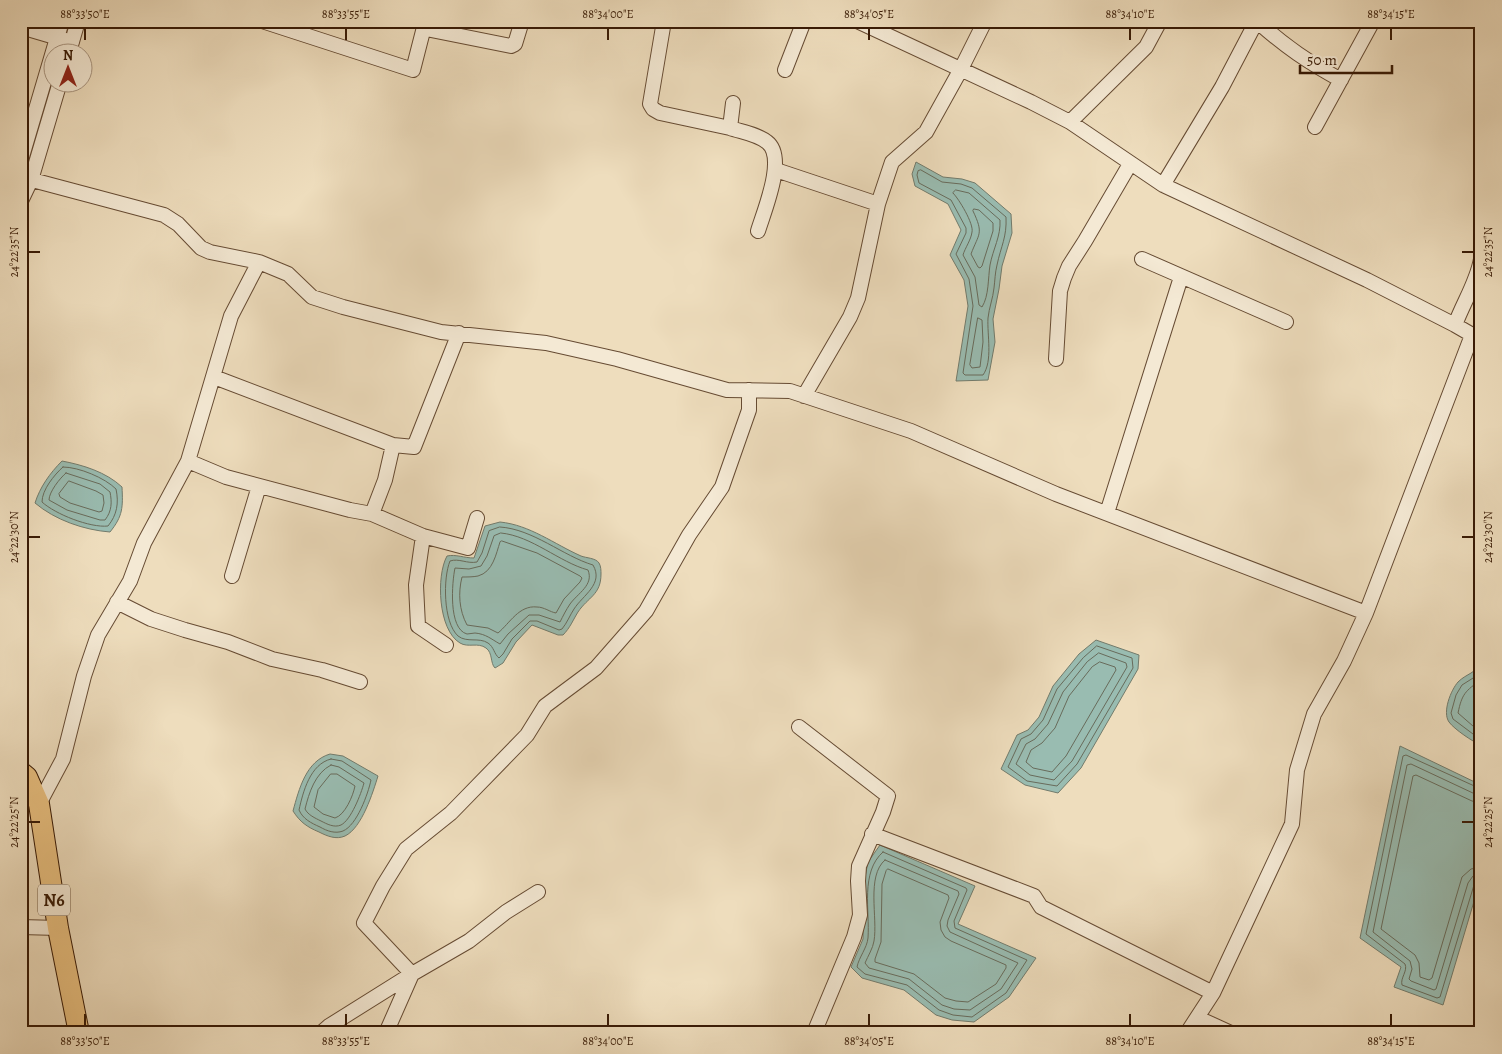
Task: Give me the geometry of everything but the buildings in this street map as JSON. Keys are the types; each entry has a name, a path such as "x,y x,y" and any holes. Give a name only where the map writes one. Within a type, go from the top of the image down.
{"highway":[{"name":"N6","path":"21,772 27,778 39,804 58,928 78,1033"}],"street":[{"path":"21,160 62,21"},
{"path":"73,42 78,21"},
{"path":"262,21 412,70 426,29 510,46 515,44 517,40 522,21"},
{"path":"664,21 650,104 652,109 660,113 730,128 759,137 768,142 774,150 776,170 758,231"},
{"path":"785,70 804,21"},
{"path":"804,396 850,317 858,298 878,204 892,162 926,132 985,21"},
{"path":"1070,122 1146,47 1160,21"},
{"path":"1315,127 1374,21"},
{"path":"859,22 1070,122 1163,185 1367,280 1455,324 1476,337 1366,613 1344,662 1314,714 1297,770 1292,824 1213,993 1187,1033"},
{"path":"1163,185 1222,87 1255,24 1259,23 1287,47 1313,65 1341,80"},
{"path":"21,27 57,38 63,42"},
{"path":"21,201 26,178 56,92"},
{"path":"730,128 733,103"},
{"path":"1056,359 1060,291 1068,266 1085,241 1130,164"},
{"path":"776,170 878,204"},
{"path":"26,178 164,215 178,224 201,248 210,252 258,262 288,274 312,297 343,307 441,332 546,343 626,362 727,390 790,391 911,431 1056,494 1366,613"},
{"path":"1455,324 1463,302 1476,278 1481,259"},
{"path":"1142,260 1286,322"},
{"path":"39,804 63,759 84,676 98,635 130,581 144,543 188,462 232,316 258,262"},
{"path":"1107,513 1181,277"},
{"path":"214,377 393,445 414,447 459,333"},
{"path":"412,974 364,924 383,886 406,849 451,813 527,735 545,706 596,668 646,611 689,535 722,487 749,410 749,390"},
{"path":"372,514 385,480 393,445"},
{"path":"188,462 226,477 350,510 372,514 423,536 468,548 477,518"},
{"path":"232,576 259,486"},
{"path":"423,536 416,586 418,626 446,645"},
{"path":"117,602 151,618 228,642 272,659 322,670 360,682"},
{"path":"799,727 888,796 884,812 872,834 859,866 860,915 854,937 814,1033"},
{"path":"872,834 1034,896 1041,907 1213,993"},
{"path":"321,1033 329,1026 412,974 469,941 506,912 538,892"},
{"path":"21,927 58,928"},
{"path":"386,1033 412,974"},
{"path":"1198,1018 1231,1033"}],"water":[{"path":"916,162 943,177 962,179 975,183 1011,214 1012,233 1002,266 993,319 995,342 988,380 956,381 968,306 964,280 950,255 961,230 948,204 915,186 912,174"},
{"path":"62,461 94,470 109,477 122,487 121,511 118,521 110,532 70,523 35,503 53,470"},
{"path":"500,522 522,527 581,556 598,561 601,574 599,587 578,612 563,635 558,635 532,625 516,642 503,663 495,668 490,653 486,648 480,645 460,643 453,636 447,627 443,615 440,589 443,565 447,556 454,555 474,558 485,526"},
{"path":"1096,640 1139,655 1138,669 1081,768 1058,793 1025,785 1001,769 1017,735 1028,730 1039,717 1053,686 1079,654"},
{"path":"1481,661 1481,745 1451,725 1446,713 1448,701 1455,686 1461,679 1477,668"},
{"path":"1400,746 1481,785 1481,878 1443,1005 1394,987 1401,967 1360,938"},
{"path":"330,754 343,756 378,776 366,809 357,826 345,836 338,838 328,836 311,828 301,821 293,811 301,785 309,769"},
{"path":"880,845 975,886 958,924 1036,958 1009,997 974,1022 952,1020 936,1015 904,990 862,978 851,967 863,939 864,882 868,862"}]}
